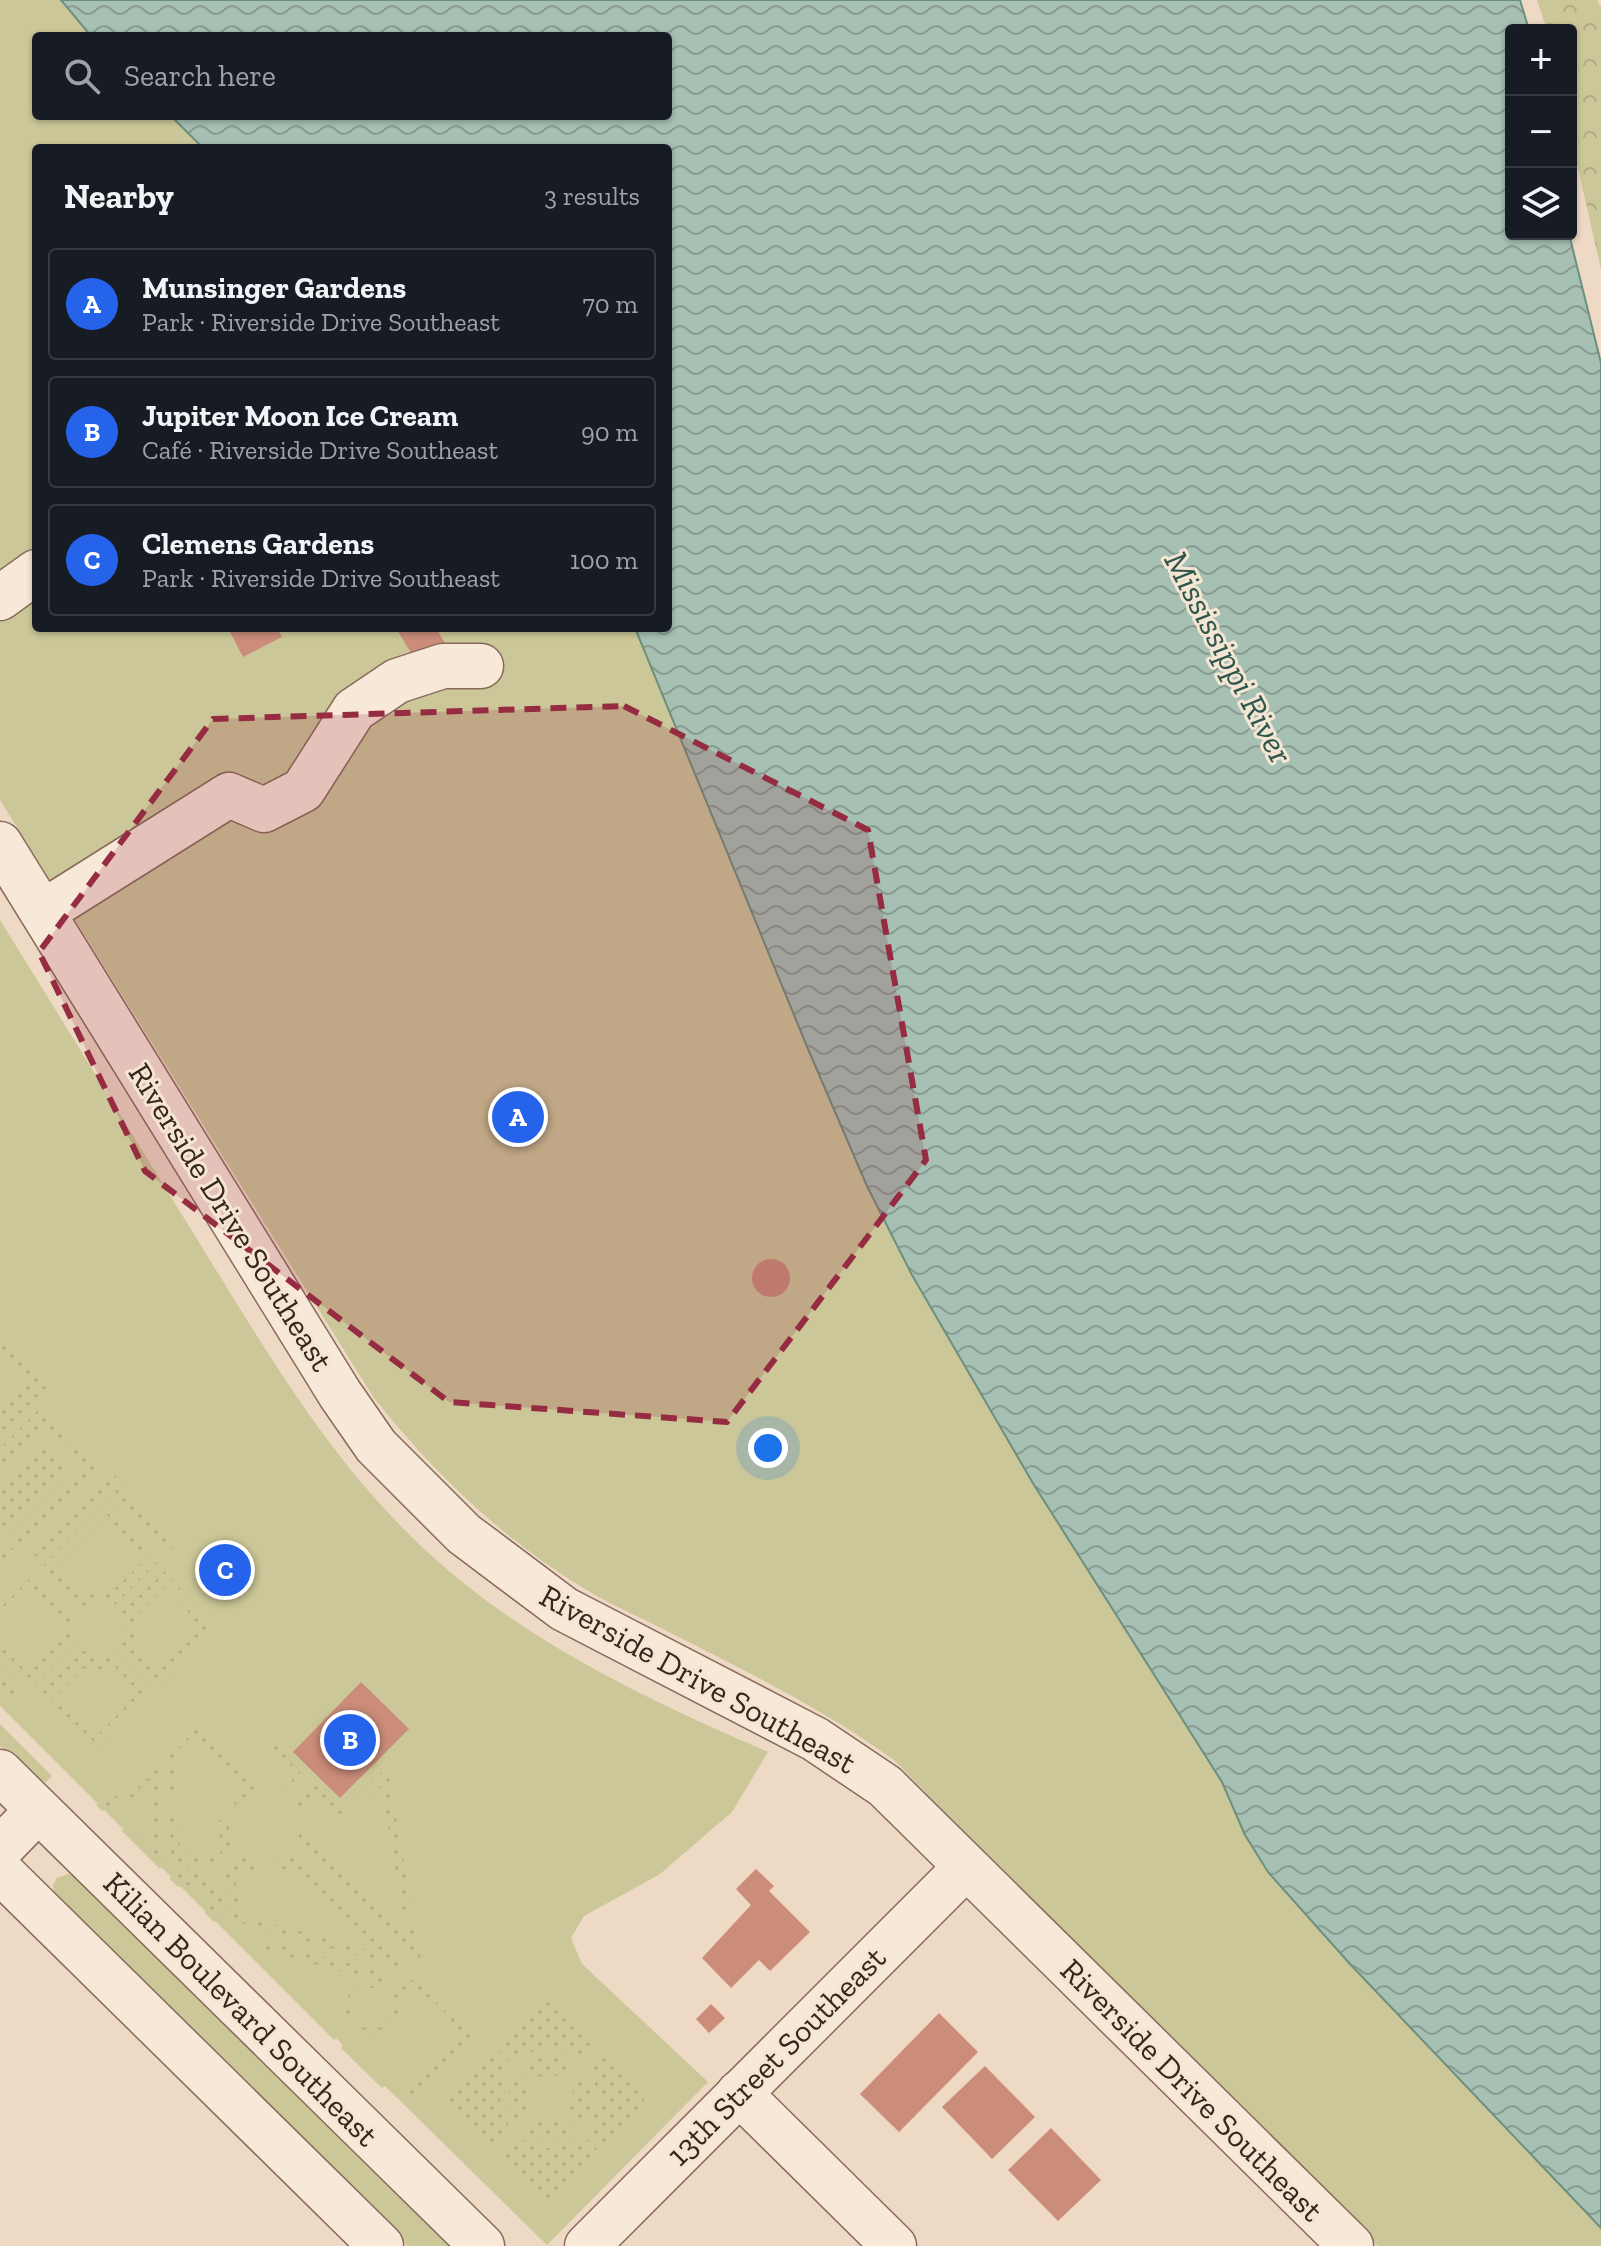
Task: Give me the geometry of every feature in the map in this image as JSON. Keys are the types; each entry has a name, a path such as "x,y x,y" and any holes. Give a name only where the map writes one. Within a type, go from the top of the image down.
{"street":[{"path":"0,598 32,575"},
{"path":"62,900 229,795 264,810 303,790 354,710 397,681 443,666 481,666"},
{"name":"Riverside Drive Southeast","path":"0,844 340,1394 376,1446 464,1534 564,1609 815,1739 885,1786 1351,2246"},
{"name":"Kilian Boulevard Southeast","path":"0,1772 482,2246"},
{"path":"0,1849 38,1810"},
{"name":"13th Street Southeast","path":"587,2246 966,1867"},
{"path":"0,1871 381,2246"},
{"path":"739,2093 894,2246"}],"highlighted area":[{"path":"624,706 868,830 926,1160 727,1422 449,1402 145,1171 39,952 213,719"}],"green space":[{"path":"0,0 61,0 88,32 32,32 32,120 175,120 199,144 32,144 32,632 637,632 867,1186 912,1275 1034,1485 1222,1782 1245,1835 1268,1872 1350,1964 1601,2228 1601,2246 1378,2246 1143,2017 894,1760 809,1706 721,1658 603,1600 526,1549 471,1503 420,1452 374,1398 0,800"},
{"path":"1537,0 1597,0 1601,7 1601,269 1577,164 1577,24 1545,24"},
{"path":"0,920 275,1364 328,1440 388,1512 459,1579 541,1638 630,1688 768,1752 732,1812 660,1874 584,1916 571,1938 582,1964 708,2082 547,2245 385,2086 382,2088 341,2048 343,2045 336,2038 334,2040 0,1706"},
{"path":"0,1338 48,1385 0,1433 0,1405 27,1378 0,1352"},
{"path":"42,1406 103,1467 23,1547 11,1535 81,1466 68,1453 72,1449 67,1440 58,1441 45,1428 0,1472 0,1449"},
{"path":"45,1441 70,1466 6,1528 0,1522 0,1485"},
{"path":"113,1473 173,1546 165,1554 110,1485 36,1557 31,1553"},
{"path":"109,1501 146,1547 140,1552 107,1515 57,1565 88,1595 110,1593 152,1554 158,1561 115,1605 99,1600 84,1606 43,1566"},
{"path":"5,1542 17,1553 0,1569 0,1547"},
{"path":"165,1571 172,1579 136,1615 139,1624 132,1641 162,1669 202,1629 172,1592 178,1586 215,1629 162,1684 122,1643 127,1632 122,1613"},
{"path":"35,1574 75,1614 70,1630 75,1643 35,1684 27,1676 62,1640 63,1617 33,1588 0,1620 0,1608"},
{"path":"0,1638 27,1665 22,1670 0,1649"},
{"path":"84,1651 98,1657 114,1652 153,1691 99,1747 58,1707 63,1701 98,1735 139,1692 113,1665 92,1671 83,1668 51,1700 43,1692"},
{"path":"0,1666 25,1692 15,1702 0,1687"},
{"path":"0,1724 52,1776 46,1782 36,1781 0,1746"},
{"path":"191,1724 258,1792 241,1798 231,1811 223,1806 241,1788 190,1738 174,1753 176,1794 168,1795 165,1750"},
{"path":"278,1737 279,1749 306,1779 284,1797 286,1787 295,1777 269,1748 271,1738"},
{"path":"157,1758 163,1860 160,1869 120,1829 135,1833 153,1852 149,1779 131,1798 102,1811 96,1805 125,1792"},
{"path":"387,1766 412,1908 403,1911 381,1786 362,1803 357,1797"},
{"path":"316,1786 342,1813 351,1804 356,1809 341,1824 313,1797 302,1806 306,1814 299,1817 295,1803"},
{"path":"169,1806 177,1806 180,1853 207,1854 214,1859 224,1848 219,1834 219,1820 227,1822 235,1850 215,1870 190,1860 172,1864"},
{"path":"300,1829 309,1830 307,1838 408,1941 406,1922 414,1919 422,1965 298,1841"},
{"path":"294,1850 417,1972 227,1919 232,1896 222,1876 243,1856 263,1865 260,1873 242,1868 234,1876 241,1902 240,1915 386,1955 294,1864 276,1873 275,1862"},
{"path":"188,1869 206,1875 219,1888 222,1905 214,1922 205,1913 209,1905 203,1889 192,1884 178,1887 169,1878"},
{"path":"71,1873 78,1876 452,2246 408,2246 55,1899 53,1885 57,1878"},
{"path":"265,1941 395,1976 382,1989 371,1988 358,1993 350,2008 354,2020 349,2024 345,2014 348,1996 369,1979 264,1950"},
{"path":"411,1980 429,1984 477,2033 410,2097 405,2092 459,2035 446,2013 425,1995 410,1988 398,2002 400,2015 392,2027 371,2035 357,2032 362,2027 376,2029 387,2024 393,2014 391,1999"},
{"path":"548,2002 594,2049 583,2060 567,2051 550,2048 533,2051 517,2060 502,2045 543,2003"},
{"path":"497,2050 512,2065 503,2081 500,2098 503,2114 512,2130 498,2144 490,2144 450,2104 449,2099"},
{"path":"599,2053 644,2098 644,2104 603,2145 588,2130 600,2097 588,2066"},
{"path":"546,2056 563,2058 576,2066 563,2078 548,2073 536,2078 523,2066"},
{"path":"582,2071 588,2084 591,2105 582,2124 569,2111 575,2096 569,2084"},
{"path":"518,2072 530,2085 525,2100 530,2112 518,2125 511,2112 509,2091"},
{"path":"536,2118 551,2123 563,2118 576,2130 550,2139 523,2131"},
{"path":"582,2135 598,2150 550,2198 545,2198 504,2158 504,2151 518,2136 541,2148 550,2148 567,2145"}],"water":[{"name":"Mississippi River","path":"61,0 1520,0 1527,24 1505,24 1505,240 1570,240 1601,363 1601,2228 1350,1964 1268,1872 1245,1835 1222,1782 1034,1485 912,1275 867,1186 637,632 672,632 672,144 199,144 175,120 672,120 672,32 88,32"}],"building":[{"path":"230,632 279,632 282,637 243,657"},
{"path":"398,632 438,632 449,650 420,668"},
{"path":"771,1259 785,1264 790,1278 785,1292 771,1297 757,1292 752,1278 757,1264"},
{"path":"361,1682 409,1729 340,1798 293,1752"},
{"path":"756,1869 774,1886 769,1891 810,1932 770,1971 759,1960 731,1988 702,1958 751,1905 736,1889"},
{"path":"711,2004 725,2018 709,2033 696,2019"},
{"path":"939,2013 978,2052 899,2132 860,2094"},
{"path":"985,2066 1035,2117 992,2159 942,2107"},
{"path":"1051,2128 1101,2180 1058,2221 1008,2170"}],"place":[{"name":"Munsinger Gardens","path":"518,1117"},
{"name":"Clemens Gardens","path":"225,1570"},
{"name":"Jupiter Moon Ice Cream","path":"350,1740"}]}
